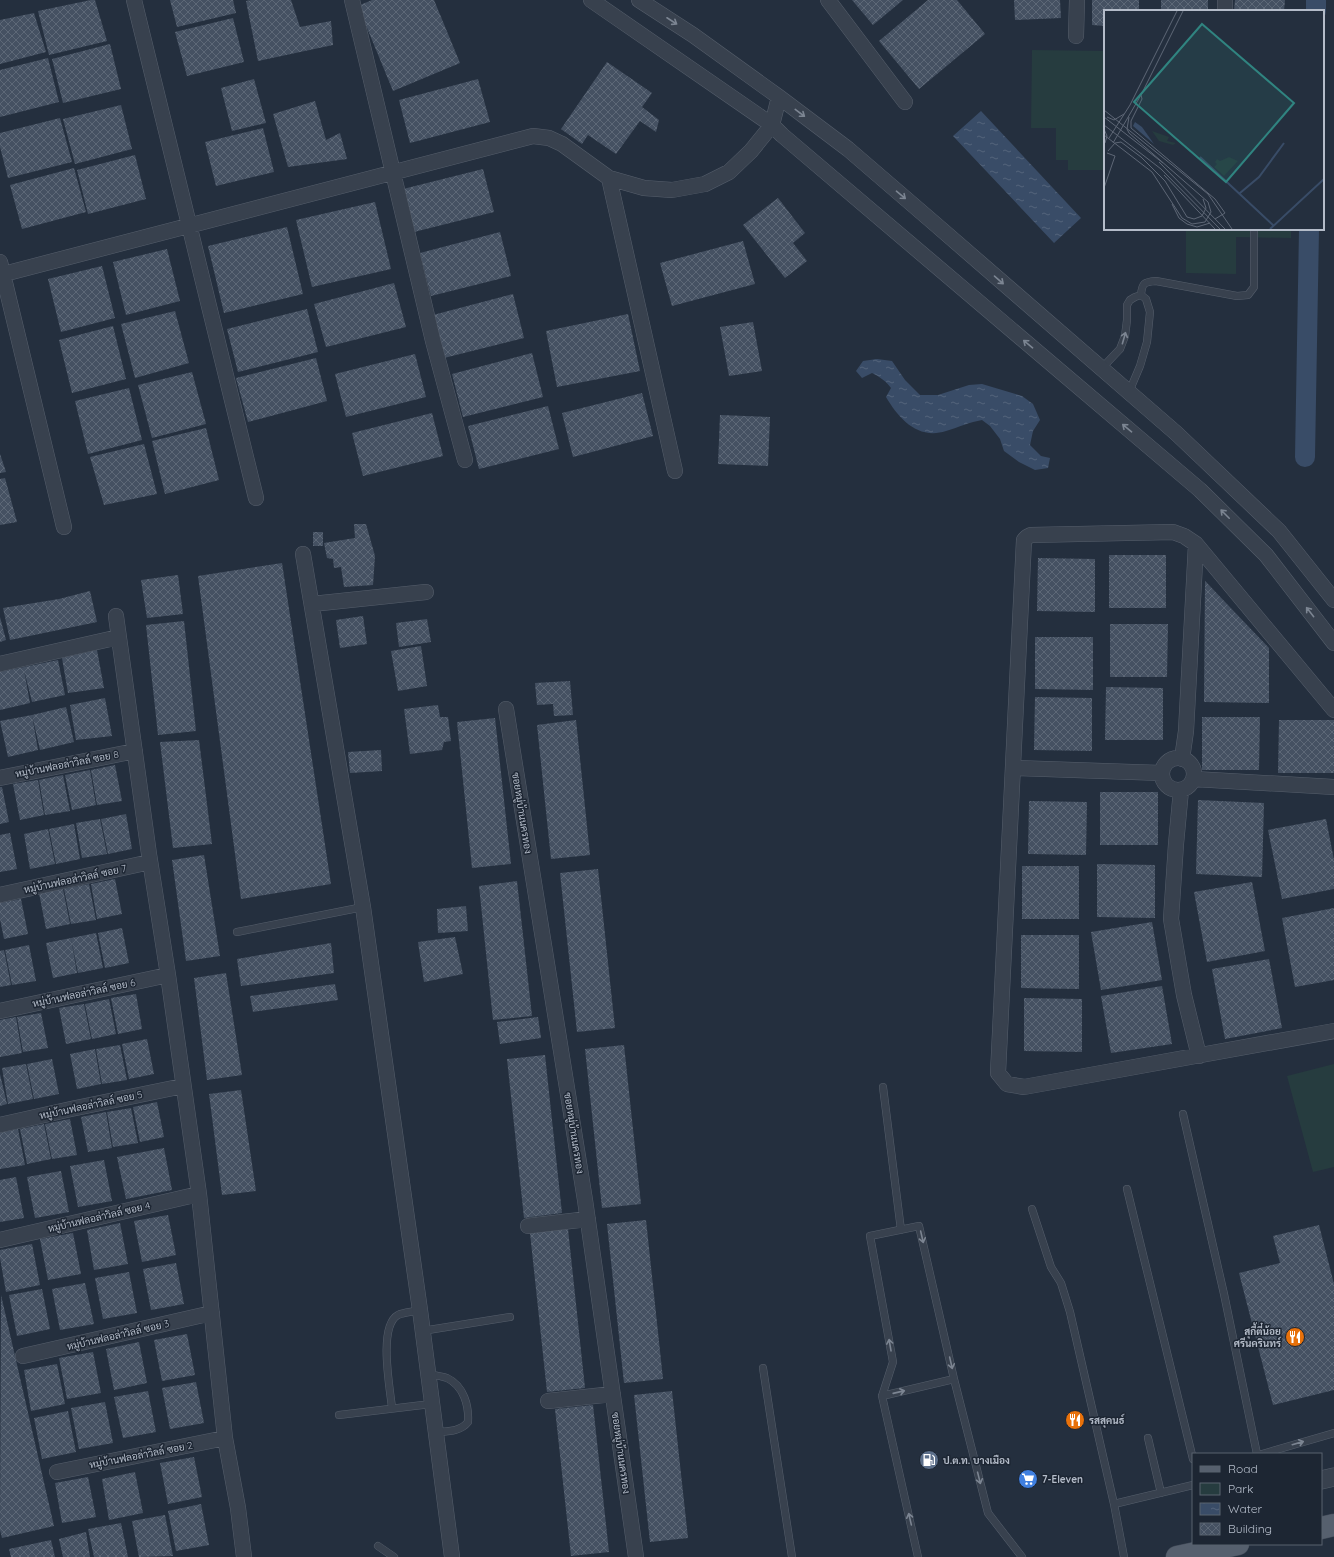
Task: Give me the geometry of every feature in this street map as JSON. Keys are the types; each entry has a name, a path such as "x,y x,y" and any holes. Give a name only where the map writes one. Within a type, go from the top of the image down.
{"main road":[{"path":"1322,1528 1334,1525"},
{"path":"1177,1557 1205,1547 1227,1545"}],"street":[{"path":"134,0 256,498"},
{"path":"352,0 433,341 465,460"},
{"path":"591,0 772,125 1200,490 1266,554 1334,643"},
{"path":"639,0 693,35 780,97 848,149 1176,433 1279,531 1334,600"},
{"path":"828,0 905,102"},
{"path":"1076,36 1077,0"},
{"path":"64,528 1,270 190,225 533,136 549,138 562,144 609,178 644,188 672,190 704,184 729,172 751,151 772,125 780,97"},
{"path":"609,178 675,471"},
{"path":"1334,710 1196,544 1184,536 1173,532 1031,535 1024,540 998,1073 1006,1084 1024,1087 1334,1031"},
{"path":"1182,758 1186,731 1196,544"},
{"path":"304,554 363,906 420,1310 452,1557"},
{"path":"312,604 426,592"},
{"path":"116,616 150,862 168,975 199,1194 225,1438 238,1508 244,1557"},
{"path":"0,664 119,637"},
{"name":"ซอยหมู่บ้านนครทอง","path":"506,709 588,1219 636,1557"},
{"name":"หมู่บ้านฟลอล่าวิลล์ ซอย 8","path":"0,778 135,751"},
{"path":"1182,758 1191,764 1194,779 1189,786 1176,791 1164,783 1162,768 1168,761 1182,758"},
{"path":"1013,768 1162,773"},
{"path":"1194,779 1334,787"},
{"path":"1181,790 1171,919 1184,995 1199,1056"},
{"name":"หมู่บ้านฟลอล่าวิลล์ ซอย 7","path":"0,895 150,862"},
{"name":"หมู่บ้านฟลอล่าวิลล์ ซอย 6","path":"0,1011 168,975"},
{"name":"หมู่บ้านฟลอล่าวิลล์ ซอย 5","path":"0,1125 183,1086"},
{"name":"หมู่บ้านฟลอล่าวิลล์ ซอย 4","path":"0,1240 199,1194"},
{"path":"528,1226 588,1219"},
{"name":"หมู่บ้านฟลอล่าวิลล์ ซอย 3","path":"23,1356 212,1313"},
{"path":"548,1400 613,1394"},
{"name":"หมู่บ้านฟลอล่าวิลล์ ซอย 2","path":"57,1472 225,1438"},
{"path":"1322,1480 1334,1477"}],"lane":[{"path":"1129,392 1140,366 1148,335 1150,312 1146,299 1142,295 1142,286 1145,283 1156,281 1237,296 1248,295 1254,287 1254,230"},
{"path":"1101,369 1120,349 1125,336 1127,305 1130,300 1142,295"},
{"path":"237,932 363,906"},
{"path":"883,1087 901,1230"},
{"path":"1183,1114 1224,1294 1257,1453"},
{"path":"1127,1189 1192,1455"},
{"path":"1032,1209 1051,1267 1061,1282 1070,1312 1114,1504 1124,1557"},
{"path":"918,1557 882,1396 893,1362 870,1236 919,1226 954,1379 988,1513 1022,1557"},
{"path":"392,1408 386,1345 388,1330 392,1321 399,1315 420,1310"},
{"path":"422,1331 510,1317"},
{"path":"763,1368 792,1557"},
{"path":"428,1374 447,1378 454,1383 466,1398 469,1412 468,1422 464,1427 455,1431 435,1432"},
{"path":"882,1396 954,1379"},
{"path":"339,1415 431,1404"},
{"path":"1265,1453 1334,1432"},
{"path":"1148,1438 1161,1493"},
{"path":"1114,1504 1192,1485"},
{"path":"378,1546 394,1557"}],"green space":[{"path":"1032,50 1104,51 1104,170 1068,170 1068,160 1056,160 1056,128 1031,128"},
{"path":"1186,230 1291,230 1291,238 1236,237 1236,274 1186,273"},
{"path":"1334,1064 1334,1167 1313,1172 1287,1076"}],"water":[{"path":"981,111 1081,218 1054,243 953,136"},
{"path":"877,359 892,361 905,380 920,395 938,395 969,385 982,384 1022,396 1033,404 1040,420 1033,431 1030,445 1041,456 1050,458 1048,468 1035,470 1019,462 1004,451 1000,439 990,426 982,420 936,433 927,433 910,426 897,413 886,397 891,388 887,383 872,373 862,378 856,371 863,361"}],"building":[{"path":"95,0 107,41 49,55 38,11"},
{"path":"170,0 233,0 236,13 177,27"},
{"path":"291,0 300,27 331,21 333,45 258,61 246,1"},
{"path":"372,0 434,0 460,63 393,91 358,6"},
{"path":"852,0 903,0 873,25"},
{"path":"928,0 957,0 985,34 919,89 879,41"},
{"path":"1014,0 1060,0 1061,18 1015,20"},
{"path":"1092,0 1139,0 1139,10 1104,10 1104,26 1092,25"},
{"path":"1161,0 1208,0 1208,10 1161,10"},
{"path":"1235,0 1285,0 1284,10 1234,10"},
{"path":"34,13 46,52 0,64 0,20"},
{"path":"233,18 244,62 187,76 175,32"},
{"path":"110,44 121,89 63,103 52,59"},
{"path":"48,58 59,102 0,117 0,70"},
{"path":"607,62 652,93 642,107 659,120 656,132 640,121 616,154 588,135 582,144 561,129"},
{"path":"254,79 266,123 232,131 221,88"},
{"path":"478,79 490,122 410,143 399,100"},
{"path":"315,101 326,140 340,133 347,159 288,167 273,114"},
{"path":"121,105 132,149 75,164 63,119"},
{"path":"60,118 72,162 8,178 0,147 0,133"},
{"path":"263,128 274,172 216,186 205,142"},
{"path":"135,155 146,199 88,214 77,170"},
{"path":"74,168 86,212 22,229 10,185"},
{"path":"483,169 494,212 414,232 403,189"},
{"path":"778,198 805,233 793,243 807,261 785,278 743,225"},
{"path":"375,202 391,269 312,287 296,220"},
{"path":"287,227 303,294 224,313 208,246"},
{"path":"500,232 511,276 431,296 420,253"},
{"path":"743,241 755,284 672,306 660,263"},
{"path":"167,249 180,301 126,315 113,262"},
{"path":"102,266 115,318 61,332 48,279"},
{"path":"394,283 406,327 326,347 314,304"},
{"path":"513,294 524,338 444,358 433,315"},
{"path":"307,309 318,352 238,372 227,329"},
{"path":"175,311 189,363 135,378 121,324"},
{"path":"628,314 640,371 557,387 546,331"},
{"path":"753,322 762,371 729,376 720,327"},
{"path":"113,326 126,379 72,393 59,340"},
{"path":"532,353 543,397 463,417 452,374"},
{"path":"415,354 426,397 346,417 335,374"},
{"path":"316,358 327,401 248,422 236,378"},
{"path":"192,372 206,424 152,438 138,385"},
{"path":"129,388 142,440 88,454 75,401"},
{"path":"642,393 653,436 573,457 562,413"},
{"path":"548,406 559,449 479,469 468,426"},
{"path":"432,413 443,456 363,476 352,433"},
{"path":"720,415 770,417 768,466 718,464"},
{"path":"206,428 219,480 165,494 152,441"},
{"path":"144,444 157,494 104,505 90,457"},
{"path":"0,454 6,472 0,473"},
{"path":"5,478 17,522 0,525 0,479"},
{"path":"354,524 366,524 375,556 373,585 344,587 341,567 334,568 333,559 327,558 324,543 355,538"},
{"path":"313,532 323,532 323,546 313,546"},
{"path":"1109,555 1166,555 1166,608 1109,608"},
{"path":"1038,558 1095,559 1095,612 1037,611"},
{"path":"282,563 331,884 241,899 198,576"},
{"path":"178,575 183,614 147,618 141,580"},
{"path":"1205,581 1269,648 1269,703 1204,702"},
{"path":"90,591 97,622 10,640 3,608 59,599"},
{"path":"363,616 367,644 340,648 336,620"},
{"path":"0,617 6,640 0,642"},
{"path":"427,619 431,642 399,647 396,623"},
{"path":"184,621 196,731 158,735 146,625"},
{"path":"1110,624 1168,624 1167,677 1110,677"},
{"path":"1035,637 1093,637 1093,690 1035,689"},
{"path":"421,646 427,686 398,691 391,651"},
{"path":"97,650 104,688 68,693 62,658"},
{"path":"58,660 65,695 32,702 24,670 30,703 0,710 0,672"},
{"path":"570,681 573,715 554,716 553,704 537,705 535,683"},
{"path":"1106,687 1163,688 1163,740 1105,740"},
{"path":"1035,697 1092,698 1092,751 1034,750"},
{"path":"105,698 112,736 76,740 70,705"},
{"path":"438,705 440,717 448,717 451,741 444,742 442,750 410,754 404,709"},
{"path":"66,707 74,742 40,750 32,715"},
{"path":"32,715 38,750 8,757 0,721"},
{"path":"1202,717 1260,717 1259,770 1202,770"},
{"path":"495,718 511,864 472,868 457,722"},
{"path":"576,720 590,855 551,859 537,725"},
{"path":"1279,720 1334,720 1334,773 1278,773"},
{"path":"199,740 212,844 173,848 160,742"},
{"path":"381,750 382,771 350,773 348,752"},
{"path":"115,765 122,801 97,805 91,770"},
{"path":"90,770 96,805 72,810 65,775"},
{"path":"63,775 70,811 45,815 39,780"},
{"path":"38,780 44,815 20,820 13,784"},
{"path":"0,787 2,787 9,822 0,824"},
{"path":"1100,792 1158,792 1158,845 1100,845"},
{"path":"1198,800 1264,803 1262,877 1196,874"},
{"path":"1029,801 1087,802 1086,855 1028,854"},
{"path":"126,814 132,849 108,854 101,819"},
{"path":"100,819 107,854 82,858 76,823"},
{"path":"1326,819 1334,860 1334,889 1282,899 1268,830"},
{"path":"74,824 80,859 56,864 49,829"},
{"path":"48,829 55,864 30,869 24,834"},
{"path":"10,833 17,869 0,872 0,835"},
{"path":"204,855 220,956 186,961 172,860"},
{"path":"1097,864 1155,865 1155,918 1097,917"},
{"path":"1022,866 1079,866 1079,919 1022,919"},
{"path":"598,869 615,1028 577,1032 560,873"},
{"path":"115,879 122,914 97,919 91,884"},
{"path":"517,881 532,1016 493,1020 479,886"},
{"path":"1252,882 1265,951 1207,962 1194,892"},
{"path":"89,884 96,920 71,924 64,889"},
{"path":"63,889 70,924 46,929 39,893"},
{"path":"21,899 28,934 4,939 0,919 0,903"},
{"path":"466,906 468,931 438,933 437,909"},
{"path":"1334,908 1334,980 1295,987 1282,918"},
{"path":"1152,922 1162,980 1101,990 1091,932"},
{"path":"122,928 129,963 105,968 98,933"},
{"path":"96,933 103,968 78,973 71,938"},
{"path":"1021,935 1079,935 1079,989 1021,988"},
{"path":"455,937 463,974 424,982 418,942"},
{"path":"71,938 77,973 53,978 46,943"},
{"path":"331,943 334,973 241,986 237,959"},
{"path":"29,945 36,981 12,985 5,950"},
{"path":"4,950 11,985 0,987 0,951"},
{"path":"1269,959 1282,1028 1225,1039 1212,969"},
{"path":"226,973 242,1075 207,1080 194,978"},
{"path":"335,984 338,1000 253,1012 250,996"},
{"path":"1162,986 1172,1044 1111,1053 1101,996"},
{"path":"136,994 142,1029 118,1034 111,998"},
{"path":"1024,998 1082,999 1082,1052 1024,1051"},
{"path":"109,999 116,1034 92,1039 85,1004"},
{"path":"84,1004 91,1039 66,1044 59,1008"},
{"path":"41,1013 48,1048 23,1052 17,1017"},
{"path":"16,1017 22,1053 0,1057 0,1020"},
{"path":"538,1017 541,1038 500,1044 497,1022"},
{"path":"147,1039 154,1074 129,1079 122,1044"},
{"path":"120,1045 127,1080 102,1084 96,1049"},
{"path":"624,1045 641,1204 602,1208 585,1049"},
{"path":"95,1049 101,1084 77,1089 70,1054"},
{"path":"545,1055 562,1213 524,1218 507,1059"},
{"path":"52,1059 59,1094 34,1099 27,1064"},
{"path":"26,1064 33,1099 8,1104 2,1068"},
{"path":"0,1074 7,1104 0,1106"},
{"path":"241,1090 256,1191 222,1195 209,1094"},
{"path":"157,1102 164,1137 140,1142 133,1107"},
{"path":"131,1108 138,1143 113,1147 107,1112"},
{"path":"106,1112 112,1148 88,1152 81,1117"},
{"path":"70,1119 77,1155 52,1159 45,1124"},
{"path":"44,1124 51,1159 27,1164 20,1129"},
{"path":"18,1129 25,1165 0,1169 0,1133"},
{"path":"164,1148 172,1190 126,1199 117,1157"},
{"path":"104,1160 112,1201 78,1207 70,1166"},
{"path":"61,1171 69,1212 35,1218 27,1177"},
{"path":"16,1177 24,1218 0,1222 0,1180"},
{"path":"168,1215 176,1255 142,1262 134,1221"},
{"path":"646,1220 663,1379 624,1383 607,1224"},
{"path":"120,1223 128,1264 94,1270 87,1230"},
{"name":"สุกี้ตี๋น้อย ศรีนครินทร์","path":"1319,1225 1334,1284 1334,1390 1273,1405 1239,1273 1280,1263 1273,1236"},
{"path":"568,1229 585,1388 547,1392 530,1233"},
{"path":"73,1233 81,1274 48,1280 40,1239"},
{"path":"32,1244 40,1285 6,1292 0,1250"},
{"path":"176,1263 184,1304 151,1310 143,1269"},
{"path":"129,1272 137,1313 103,1319 95,1278"},
{"path":"85,1283 94,1324 60,1330 52,1289"},
{"path":"42,1289 50,1329 17,1336 9,1295"},
{"path":"1,1295 54,1526 2,1538 0,1530"},
{"path":"187,1334 195,1375 162,1381 154,1340"},
{"path":"139,1342 147,1383 114,1390 106,1349"},
{"path":"93,1352 101,1393 67,1399 59,1358"},
{"path":"57,1364 65,1404 31,1411 24,1370"},
{"path":"196,1382 204,1423 170,1429 162,1388"},
{"path":"148,1391 156,1432 123,1438 114,1397"},
{"path":"672,1391 688,1538 650,1542 634,1395"},
{"path":"105,1402 113,1443 79,1449 71,1408"},
{"path":"593,1405 609,1552 571,1556 555,1409"},
{"path":"68,1411 76,1452 42,1459 34,1418"},
{"path":"194,1457 202,1497 168,1504 160,1463"},
{"path":"135,1472 143,1513 109,1520 102,1479"},
{"path":"88,1477 96,1517 62,1523 55,1483"},
{"path":"201,1504 209,1545 176,1551 168,1511"},
{"path":"165,1515 173,1556 139,1557 132,1521"},
{"path":"121,1523 128,1557 94,1557 88,1529"},
{"path":"86,1532 90,1557 63,1557 59,1539"},
{"path":"51,1540 55,1557 11,1557 9,1549"}],"waterway":[{"path":"1316,0 1316,10"},
{"path":"1305,457 1309,230"}],"place":[{"name":"สุกี้ตี๋น้อย ศรีนครินทร์","path":"1295,1337"},
{"name":"รสสุคนธ์","path":"1075,1420"},
{"name":"ป.ต.ท. บางเมือง","path":"929,1460"},
{"name":"7-Eleven","path":"1028,1479"}]}
